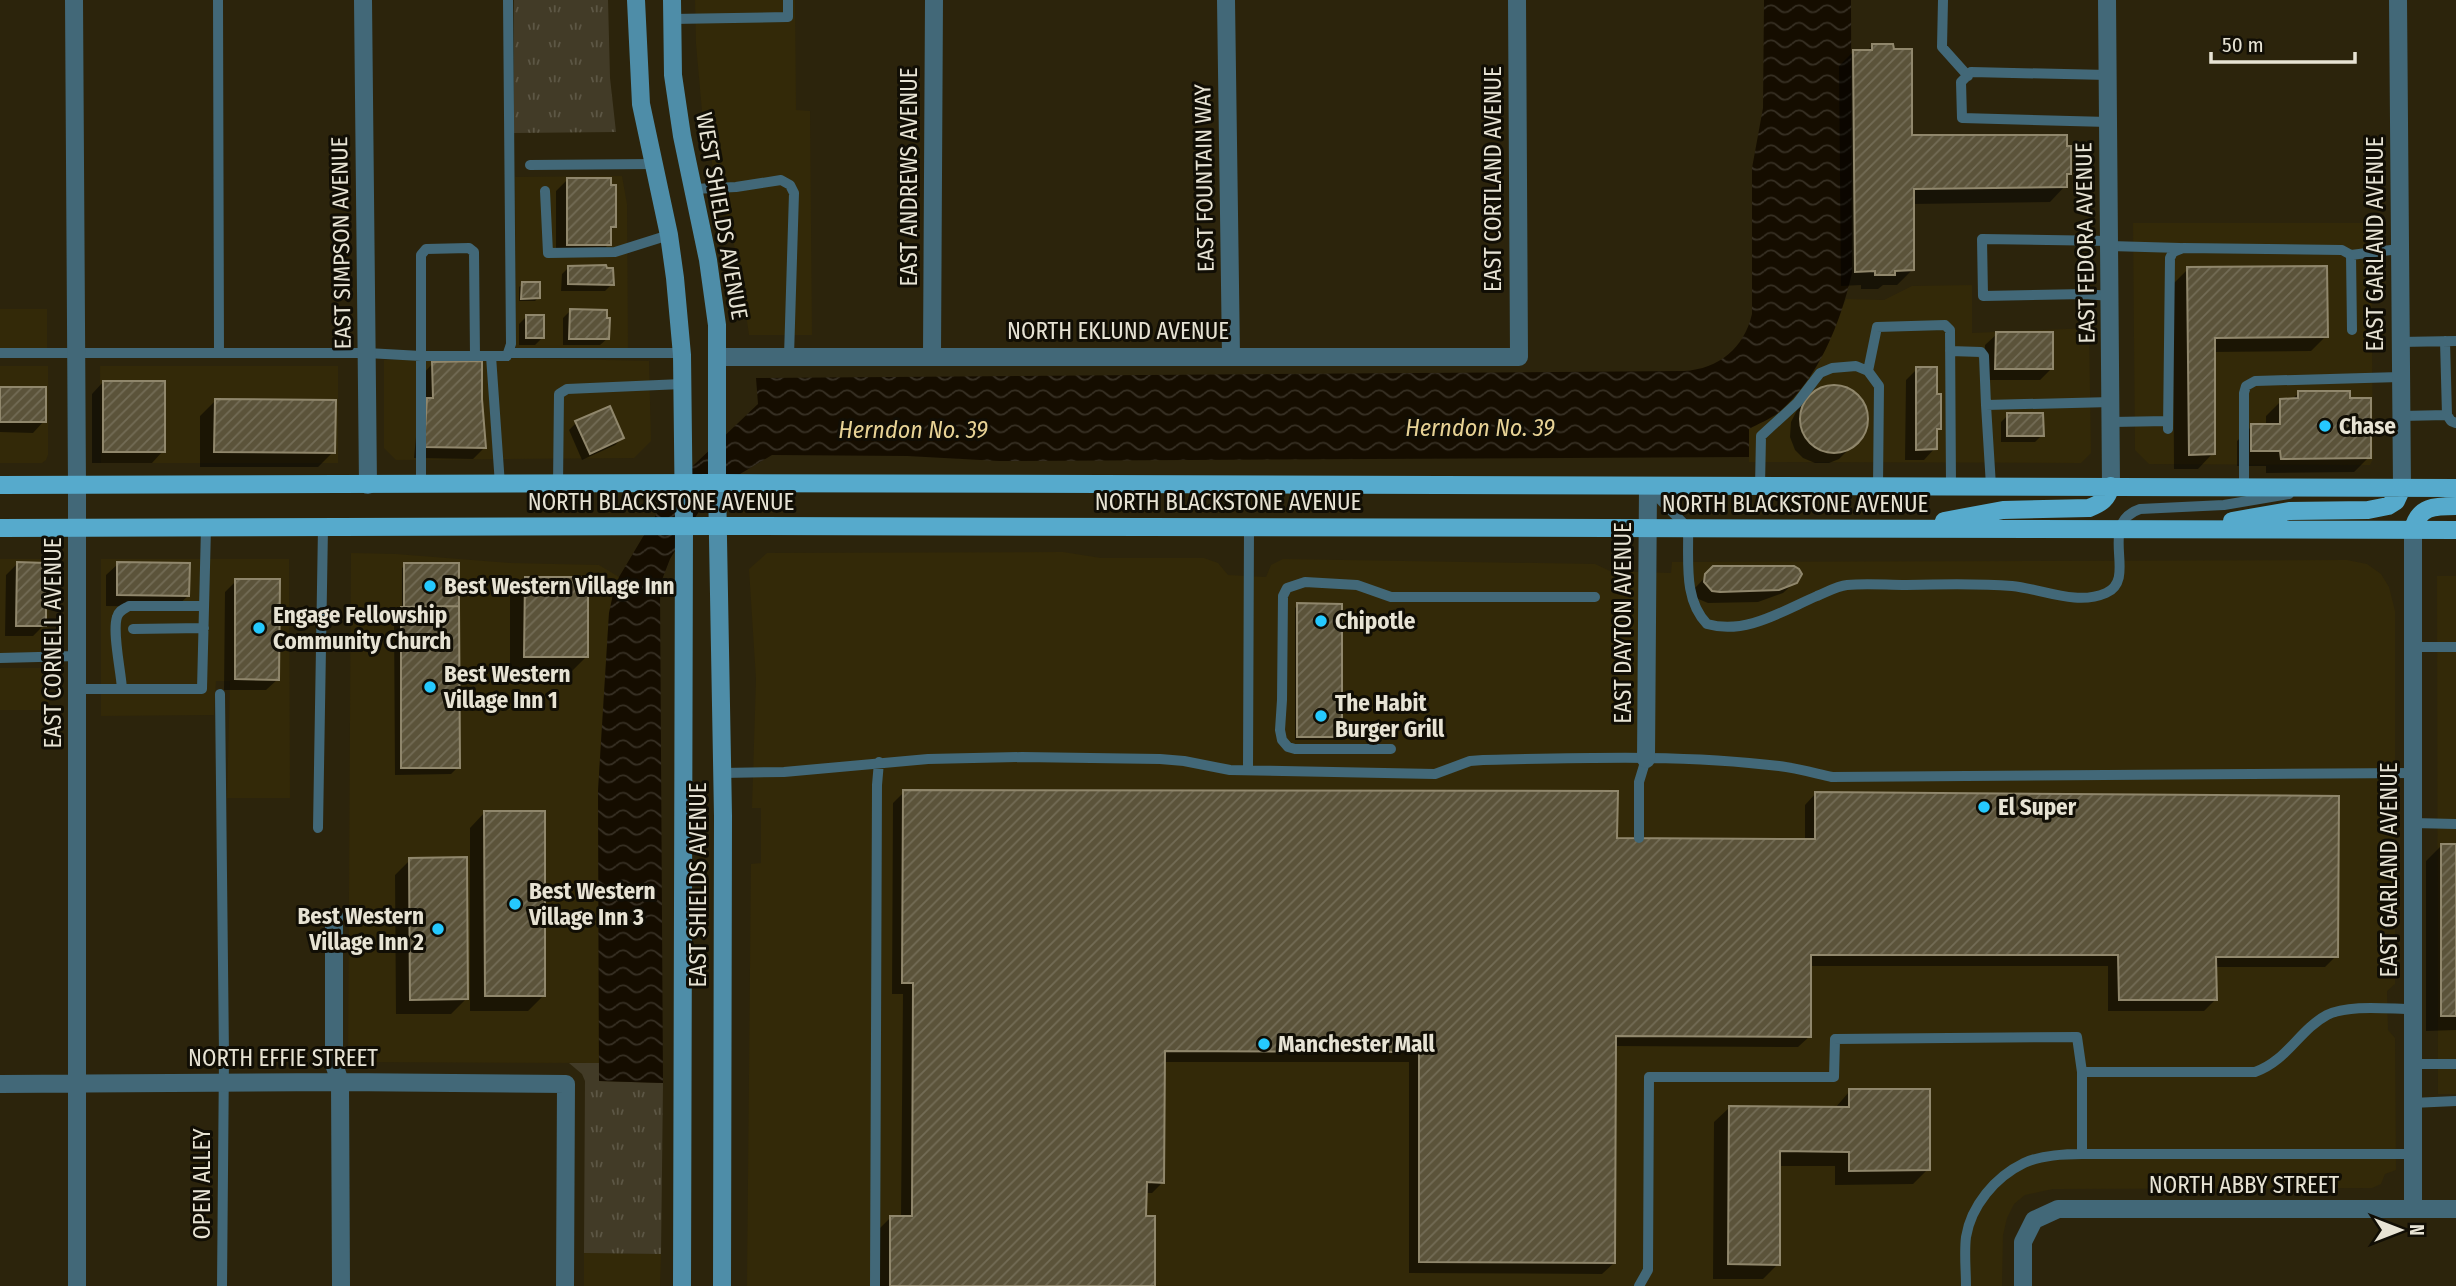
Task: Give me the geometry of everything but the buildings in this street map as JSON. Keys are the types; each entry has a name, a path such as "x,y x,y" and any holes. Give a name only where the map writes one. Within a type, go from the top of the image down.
{"main road":[{"path":"636,0 641,104 675,278 681,353 683,483"},
{"name":"WEST SHIELDS AVENUE","path":"672,0 673,75 717,325 717,483"},
{"name":"EAST SHIELDS AVENUE","path":"681,1286 683,483"},
{"name":"NORTH BLACKSTONE AVENUE","path":"0,485 717,483 2456,488"},
{"name":"EAST SHIELDS AVENUE","path":"717,483 722,773 722,1286"},
{"path":"1899,528 2003,510 2089,508 2108,497 2111,486"},
{"path":"2191,529 2289,511 2378,508 2396,501 2402,488"},
{"path":"2413,530 2421,512 2437,506 2456,506"},
{"name":"NORTH BLACKSTONE AVENUE","path":"0,528 718,526 2456,530"}],"street":[{"name":"EAST CORNELL AVENUE","path":"74,0 77,1286"},
{"name":"EAST SIMPSON AVENUE","path":"363,0 368,485"},
{"name":"EAST ANDREWS AVENUE","path":"932,355 934,0"},
{"name":"EAST FOUNTAIN WAY","path":"1226,0 1231,356"},
{"name":"EAST CORTLAND AVENUE","path":"1517,0 1519,357"},
{"name":"EAST FEDORA AVENUE","path":"2106,0 2111,486"},
{"name":"EAST GARLAND AVENUE","path":"2398,0 2402,488"},
{"name":"NORTH EKLUND AVENUE","path":"717,357 1519,357"},
{"name":"EAST DAYTON AVENUE","path":"1646,759 1648,486"},
{"name":"EAST GARLAND AVENUE","path":"2413,530 2413,1209"},
{"path":"334,916 334,1064 340,1082 341,1286"},
{"name":"NORTH EFFIE STREET","path":"0,1084 566,1084 565,1286"},
{"name":"NORTH ABBY STREET","path":"2023,1286 2023,1242 2034,1220 2058,1209 2456,1209"}],"lane":[{"path":"218,0 219,353"},
{"path":"508,0 511,331 508,353"},
{"path":"672,19 788,17 788,0"},
{"path":"1943,0 1942,47 1968,76"},
{"path":"2108,75 1971,72 1961,82 1962,118 2108,122"},
{"path":"530,165 654,164"},
{"path":"693,189 736,187 781,180 790,184 794,193 789,356"},
{"path":"545,191 548,253 615,252 668,235"},
{"path":"2110,296 2085,293 1983,296 1982,239 2183,248 2342,250 2351,256 2399,249"},
{"path":"421,485 421,255 426,249 469,248 474,252 475,356"},
{"path":"2112,422 2168,425 2170,258 2173,252 2183,248"},
{"path":"2351,256 2352,330"},
{"path":"1868,371 1877,327 1945,325 1950,330 1951,486"},
{"path":"2400,342 2450,341 2452,419 2400,416"},
{"path":"1950,351 1981,352 1983,356 1991,486"},
{"path":"0,353 367,353 421,356 681,353"},
{"path":"491,356 500,485"},
{"path":"1759,486 1761,436 1797,403 1820,373 1832,368 1856,366 1868,371 1879,386 1878,486"},
{"path":"2244,486 2246,386 2255,381 2400,377"},
{"path":"558,485 561,391 682,384"},
{"path":"1986,405 2112,402"},
{"path":"1648,486 1688,528 1690,593 1694,606 1707,624 1730,627 1757,622 1844,585 1981,585 2028,588 2075,599 2095,597 2110,592 2119,579 2118,529 2124,518 2140,509 2224,505 2333,487"},
{"path":"77,689 202,689 206,527"},
{"path":"318,828 323,527"},
{"path":"1248,770 1249,527"},
{"path":"1391,749 1294,749 1287,747 1282,740 1283,596 1287,588 1305,582 1357,584 1391,597 1595,597"},
{"path":"122,689 120,658 115,643 116,617 120,610 129,606 204,606"},
{"path":"133,629 204,628"},
{"path":"2413,647 2456,647"},
{"path":"0,658 77,656"},
{"name":"OPEN ALLEY","path":"220,694 222,1286"},
{"path":"722,773 783,772 879,762 987,757 1160,759 1230,770 1435,774 1470,761 1483,760 1646,759 1781,766 1832,777 2413,774"},
{"path":"1639,838 1639,782 1646,759"},
{"path":"875,1286 876,798 879,762"},
{"path":"2413,823 2456,824"},
{"path":"2082,1072 2255,1072 2269,1068 2315,1023 2328,1015 2344,1010 2413,1009"},
{"path":"1639,1286 1648,1270 1649,1077 1834,1077 1835,1039 2077,1037 2082,1072 2082,1154"},
{"path":"2413,1064 2456,1064"},
{"path":"2412,1103 2456,1101"},
{"path":"1966,1286 1966,1239 1973,1213 1985,1194 2024,1163 2058,1154 2413,1154"}],"shaded area":[{"path":"695,0 795,0 796,110 810,111 812,335 749,335 738,259 716,183 702,111"},
{"path":"622,176 627,204 628,351 516,352 515,177"},
{"path":"2133,223 2371,223 2373,459 2370,465 2149,464 2135,450"},
{"path":"1972,285 1972,333 2089,328 2091,453 2081,463 1749,462 1749,429 1776,414 1808,379 1846,299 1884,300 1912,286"},
{"path":"0,309 47,309 47,352 0,352"},
{"path":"521,358 649,361 651,441 634,458 396,460 384,448 384,360"},
{"path":"0,366 48,366 48,455 42,463 0,463"},
{"path":"100,366 338,366 338,463 101,463"},
{"path":"1063,552 1101,558 1204,558 1218,563 1228,575 1266,577 1271,565 1283,559 1595,564 1610,571 1671,573 1672,562 2347,560 2367,564 2381,574 2389,587 2395,611 2395,984 2387,991 2388,1030 2395,1038 2396,1170 2385,1174 2381,1184 2372,1188 2053,1189 2025,1195 2014,1204 2007,1218 2003,1235 2002,1286 747,1286 751,864 761,863 761,808 752,808 756,679 749,569 767,553"},
{"path":"351,553 511,563 599,565 619,577 609,613 598,791 599,1063 348,1062"},
{"path":"0,559 43,559 48,564 49,653 0,653"},
{"path":"101,559 289,559 290,798 227,798 230,681 216,681 214,715 101,716"},
{"path":"2437,576 2456,576 2456,1094 2438,1094"},
{"path":"0,668 49,668 49,710 0,710"},
{"path":"584,1253 661,1254 660,1286 584,1286"}],"green space":[{"path":"514,0 608,0 610,78 616,132 514,133"},
{"path":"569,1063 599,1063 599,1081 663,1083 661,1254 584,1253 585,1081 582,1074"}],"water":[{"name":"Herndon No. 39","path":"1764,0 1851,0 1852,273 1834,330 1816,367 1805,384 1778,413 1749,429 1749,457 999,461 907,456 772,455 740,474 698,513 670,559 660,585 663,1083 599,1081 598,791 609,613 613,594 619,577 675,483 758,404 756,378 1684,371 1708,366 1719,361 1736,346 1743,337 1752,314 1752,168 1763,108"}],"place":[{"name":"Chase","path":"2325,426"},
{"name":"Best Western Village Inn","path":"430,586"},
{"name":"Chipotle","path":"1321,621"},
{"name":"Engage Fellowship Community Church","path":"259,628"},
{"name":"Best Western Village Inn 1","path":"430,687"},
{"name":"The Habit Burger Grill","path":"1321,716"},
{"name":"El Super","path":"1984,807"},
{"name":"Best Western Village Inn 3","path":"515,904"},
{"name":"Best Western Village Inn 2","path":"438,929"},
{"name":"Manchester Mall","path":"1264,1044"}]}
